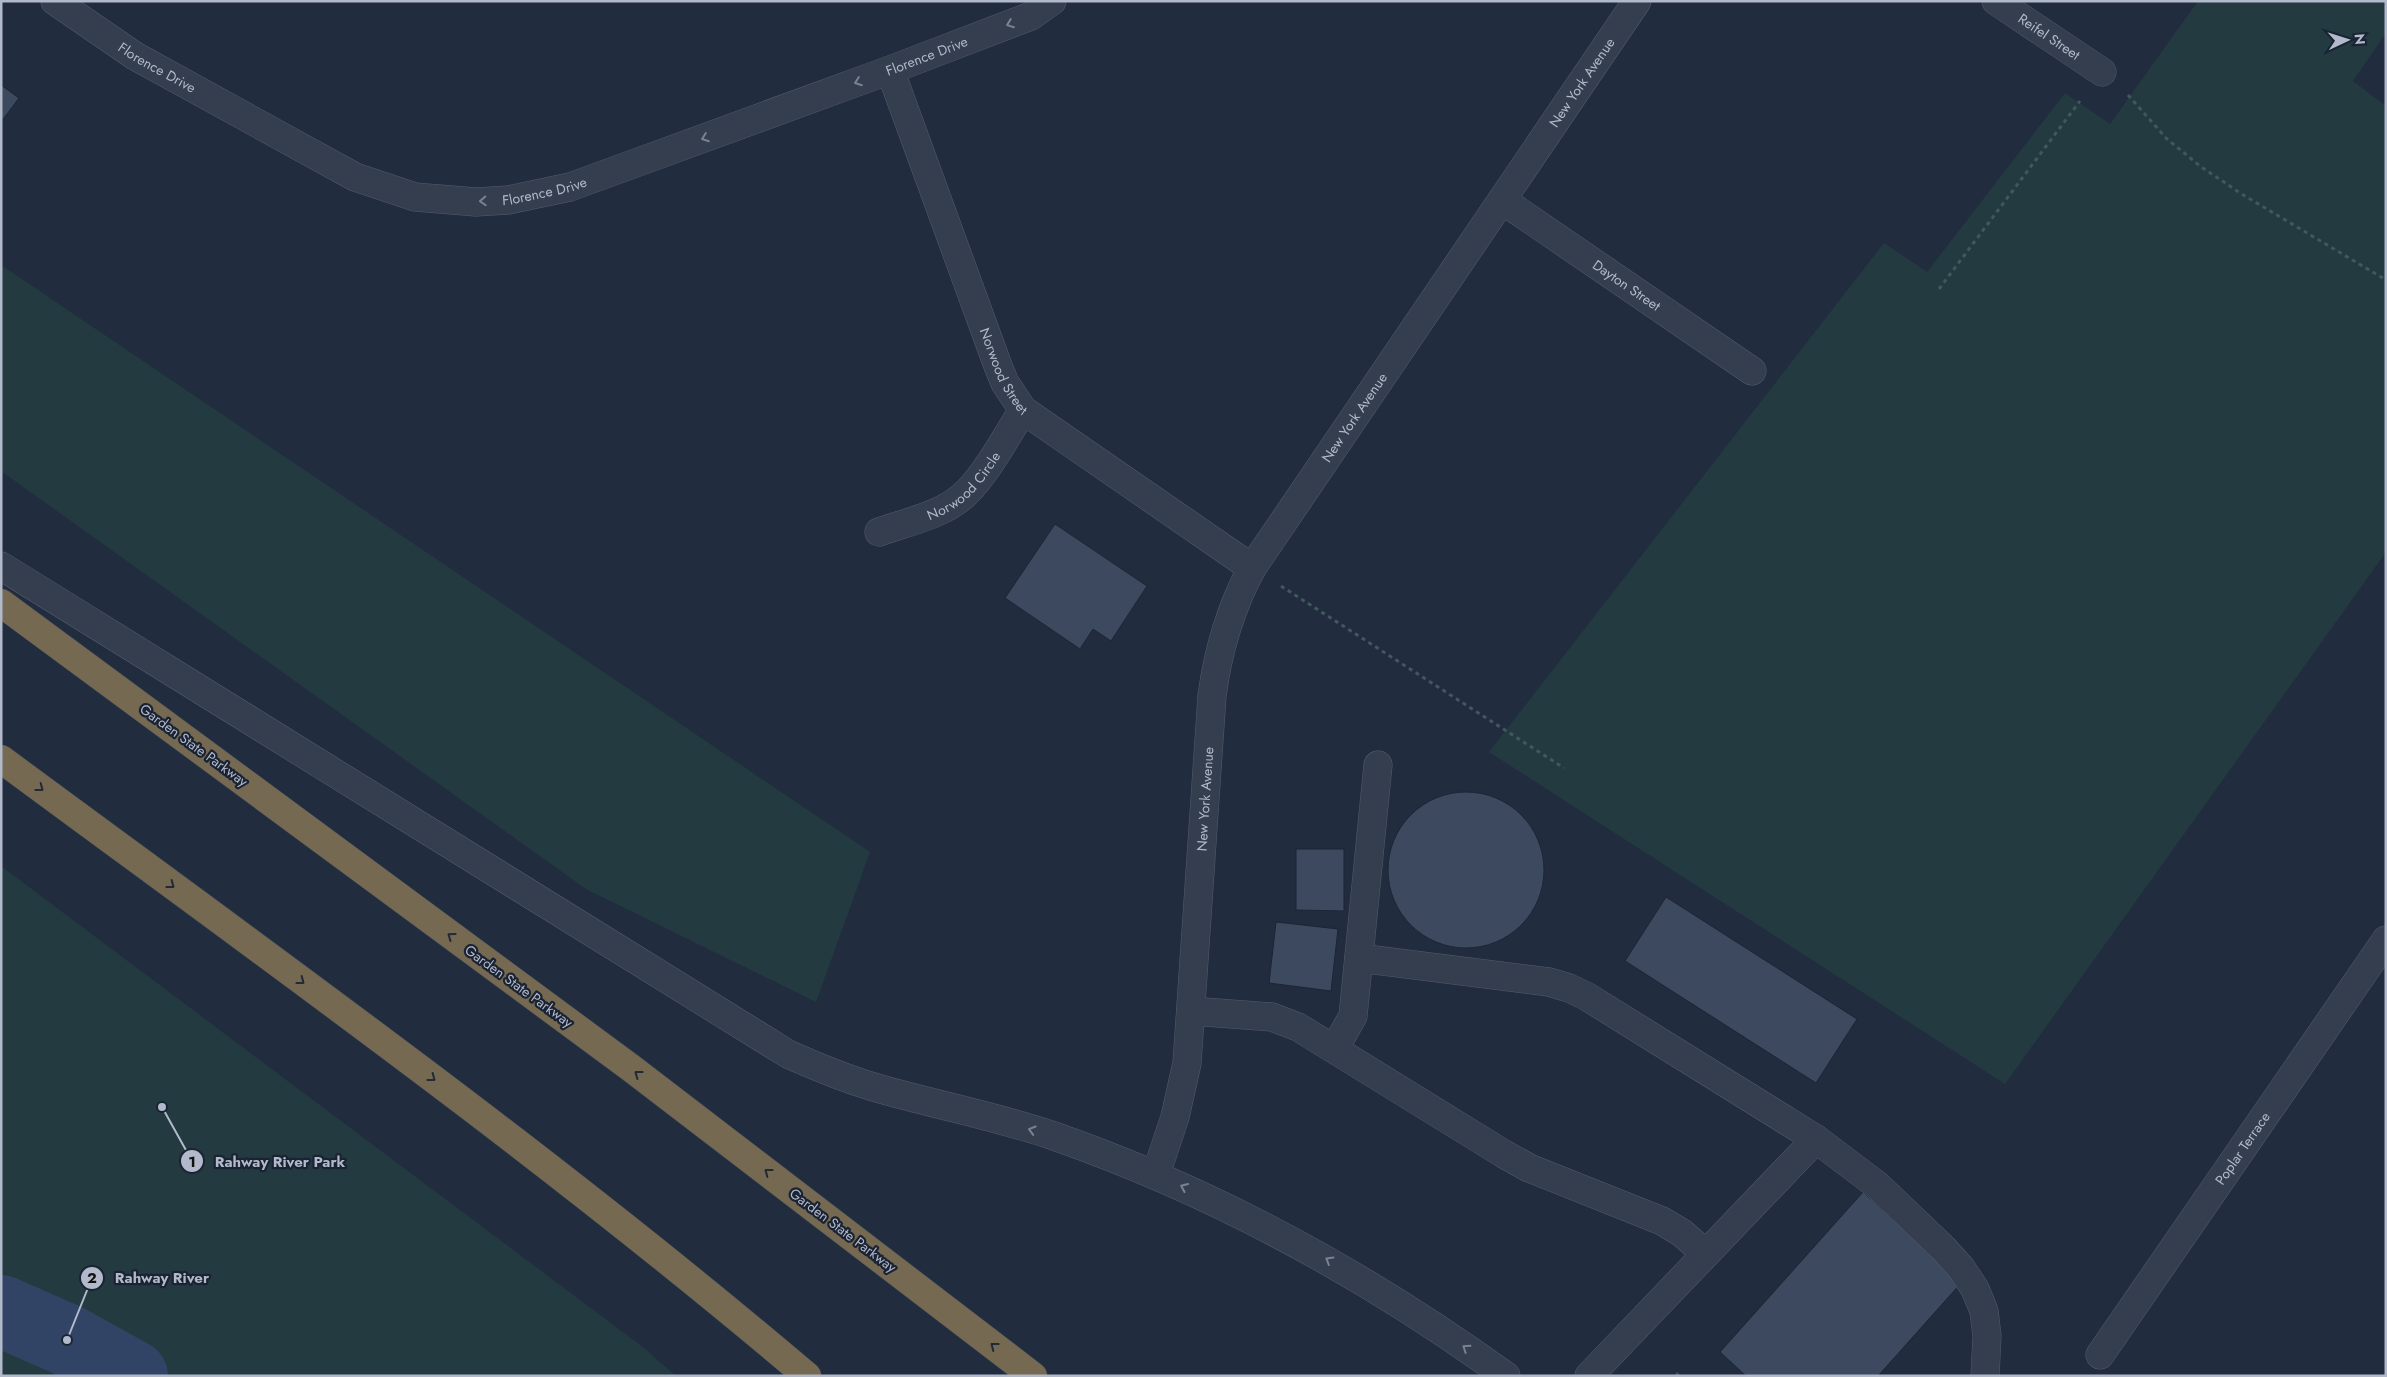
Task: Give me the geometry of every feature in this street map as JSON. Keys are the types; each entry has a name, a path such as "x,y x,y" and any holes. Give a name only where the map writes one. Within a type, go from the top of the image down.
{"highway":[{"name":"Garden State Parkway","path":"1,603 646,1080 1032,1376"},
{"path":"1,759 445,1089 599,1208 807,1376"}],"street":[{"name":"Florence Drive","path":"55,1 135,56 340,170 382,187 415,197 446,201 508,200 570,187 890,70 1031,16 1052,1"},
{"name":"New York Avenue","path":"1156,1174 1181,1092 1187,1063 1200,882 1208,728 1216,665 1232,610 1252,568 1638,1"},
{"name":"Reifel Street","path":"1996,1 2102,72"},
{"name":"Norwood Street","path":"890,70 998,366 1005,383 1023,410 1252,568"},
{"name":"Dayton Street","path":"1502,200 1752,371"},
{"name":"Norwood Circle","path":"879,532 933,513 966,494 976,482 1023,410"},
{"path":"1,566 788,1054 876,1088 1052,1135 1156,1174 1228,1207 1319,1255 1394,1300 1506,1376"},
{"path":"1334,1048 1352,1016 1378,765"},
{"name":"Poplar Terrace","path":"2100,1355 2386,940"},
{"path":"1359,958 1549,982 1569,988 1586,996 1816,1139 1877,1185 1961,1268 1975,1289 1984,1311 1987,1336 1985,1376"},
{"path":"1191,1010 1272,1017 1298,1027 1529,1168 1662,1221 1682,1233 1706,1254"},
{"path":"1589,1376 1816,1139"}],"path":[{"path":"1939,289 2102,72 2128,95 2167,139 2200,166 2240,193 2386,280"},
{"path":"1252,568 1564,768"}],"green space":[{"path":"2198,1 2386,1 2386,33 2353,81 2386,106 2386,552 2005,1084 1489,752 1884,243 1927,272 2065,93 2110,124"},
{"path":"1,265 870,852 816,1002 586,889 1,471"},
{"path":"1,866 644,1348 676,1376 1,1376"}],"building":[{"path":"1,85 19,98 1,122"},
{"path":"1055,524 1147,586 1111,641 1093,629 1080,649 1005,598"},
{"path":"1458,792 1474,792 1489,795 1503,801 1526,820 1535,833 1541,847 1544,870 1543,885 1535,907 1516,930 1503,939 1489,945 1474,948 1458,948 1443,945 1429,939 1406,920 1397,907 1391,893 1388,878 1388,862 1391,847 1397,833 1416,810 1429,801 1443,795"},
{"path":"1296,849 1344,849 1344,911 1296,910"},
{"path":"1666,897 1857,1019 1816,1083 1625,961"},
{"path":"1276,922 1338,929 1331,991 1269,983"},
{"path":"1863,1192 1962,1282 1878,1376 1746,1376 1720,1352"},
{"path":"1677,1371 1682,1376 1673,1376"}],"waterway":[{"path":"1,1311 67,1340 132,1376"}],"place":[{"name":"Rahway River Park","path":"162,1107"},
{"name":"Rahway River","path":"67,1340"}]}
